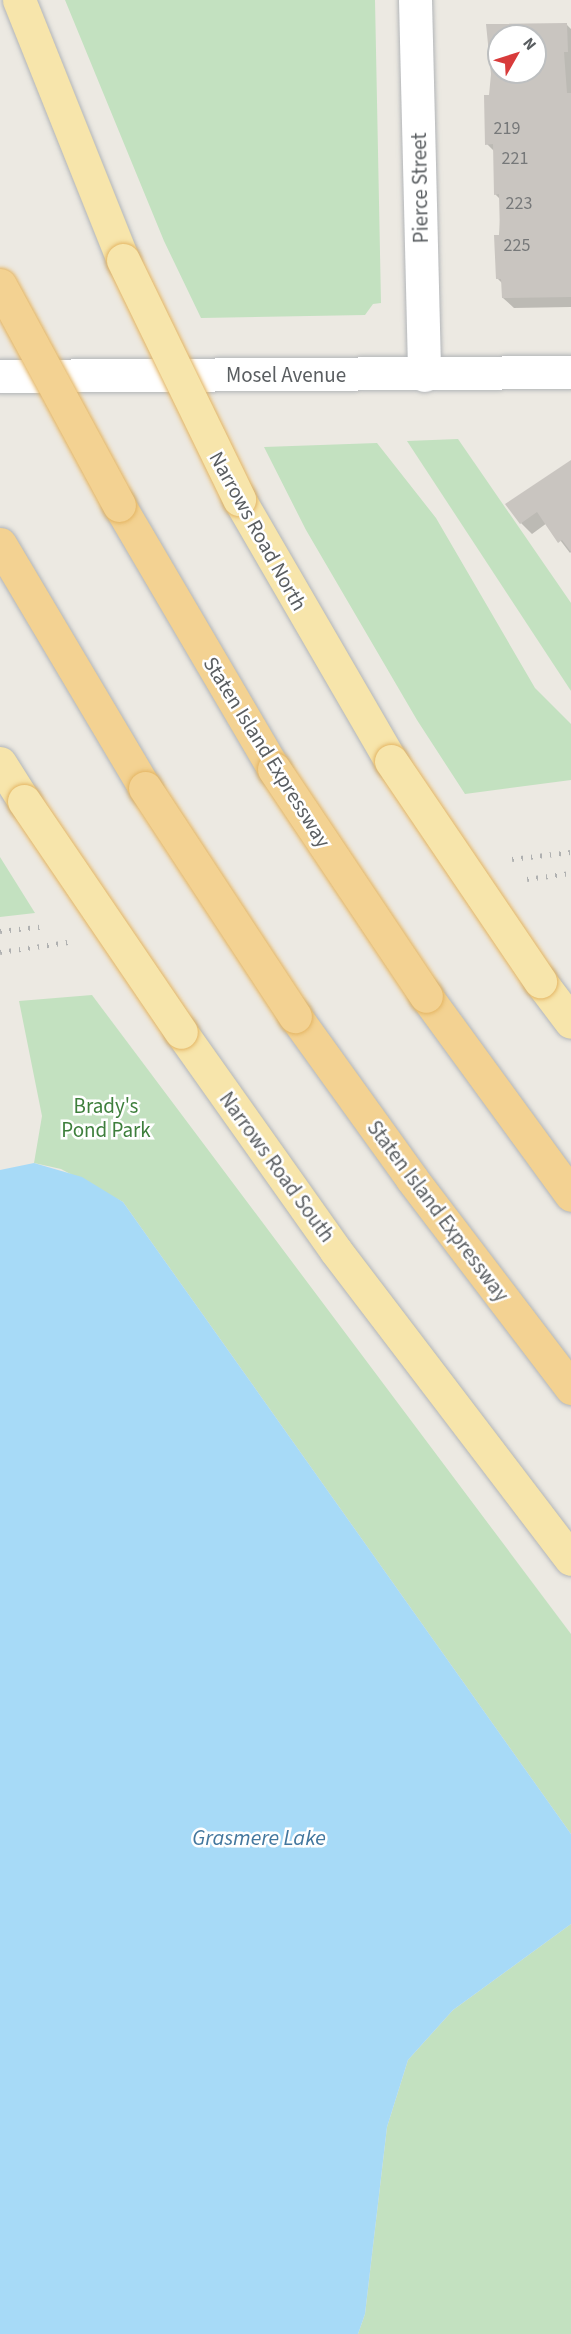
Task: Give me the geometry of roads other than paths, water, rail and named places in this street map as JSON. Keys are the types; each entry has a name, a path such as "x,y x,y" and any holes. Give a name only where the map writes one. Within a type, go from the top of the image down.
{"highway":[{"name":"Staten Island Expressway","path":"0,285 119,505 274,769 426,996 571,1195"},
{"name":"Staten Island Expressway","path":"0,544 146,788 296,1016 412,1179 571,1389"}],"main road":[{"name":"Narrows Road North","path":"19,0 123,260 239,499 391,761 540,981 571,1022"},
{"name":"Narrows Road South","path":"0,763 181,1032 336,1251 571,1559"}],"street":[{"name":"Pierce Street","path":"415,0 424,375"},
{"name":"Mosel Avenue","path":"0,376 424,375 571,372"}],"water":[{"name":"Grasmere Lake","path":"34,1163 82,1177 123,1202 571,1834 571,1924 453,2010 408,2060 387,2127 365,2314 358,2334 0,2334 0,1170"}],"railway":[{"path":"512,859 571,852"},
{"path":"527,879 571,873"},
{"path":"0,931 47,926"},
{"path":"0,952 68,942"}],"park label":[{"name":"Brady's Pond Park","path":"106,1118"}]}
